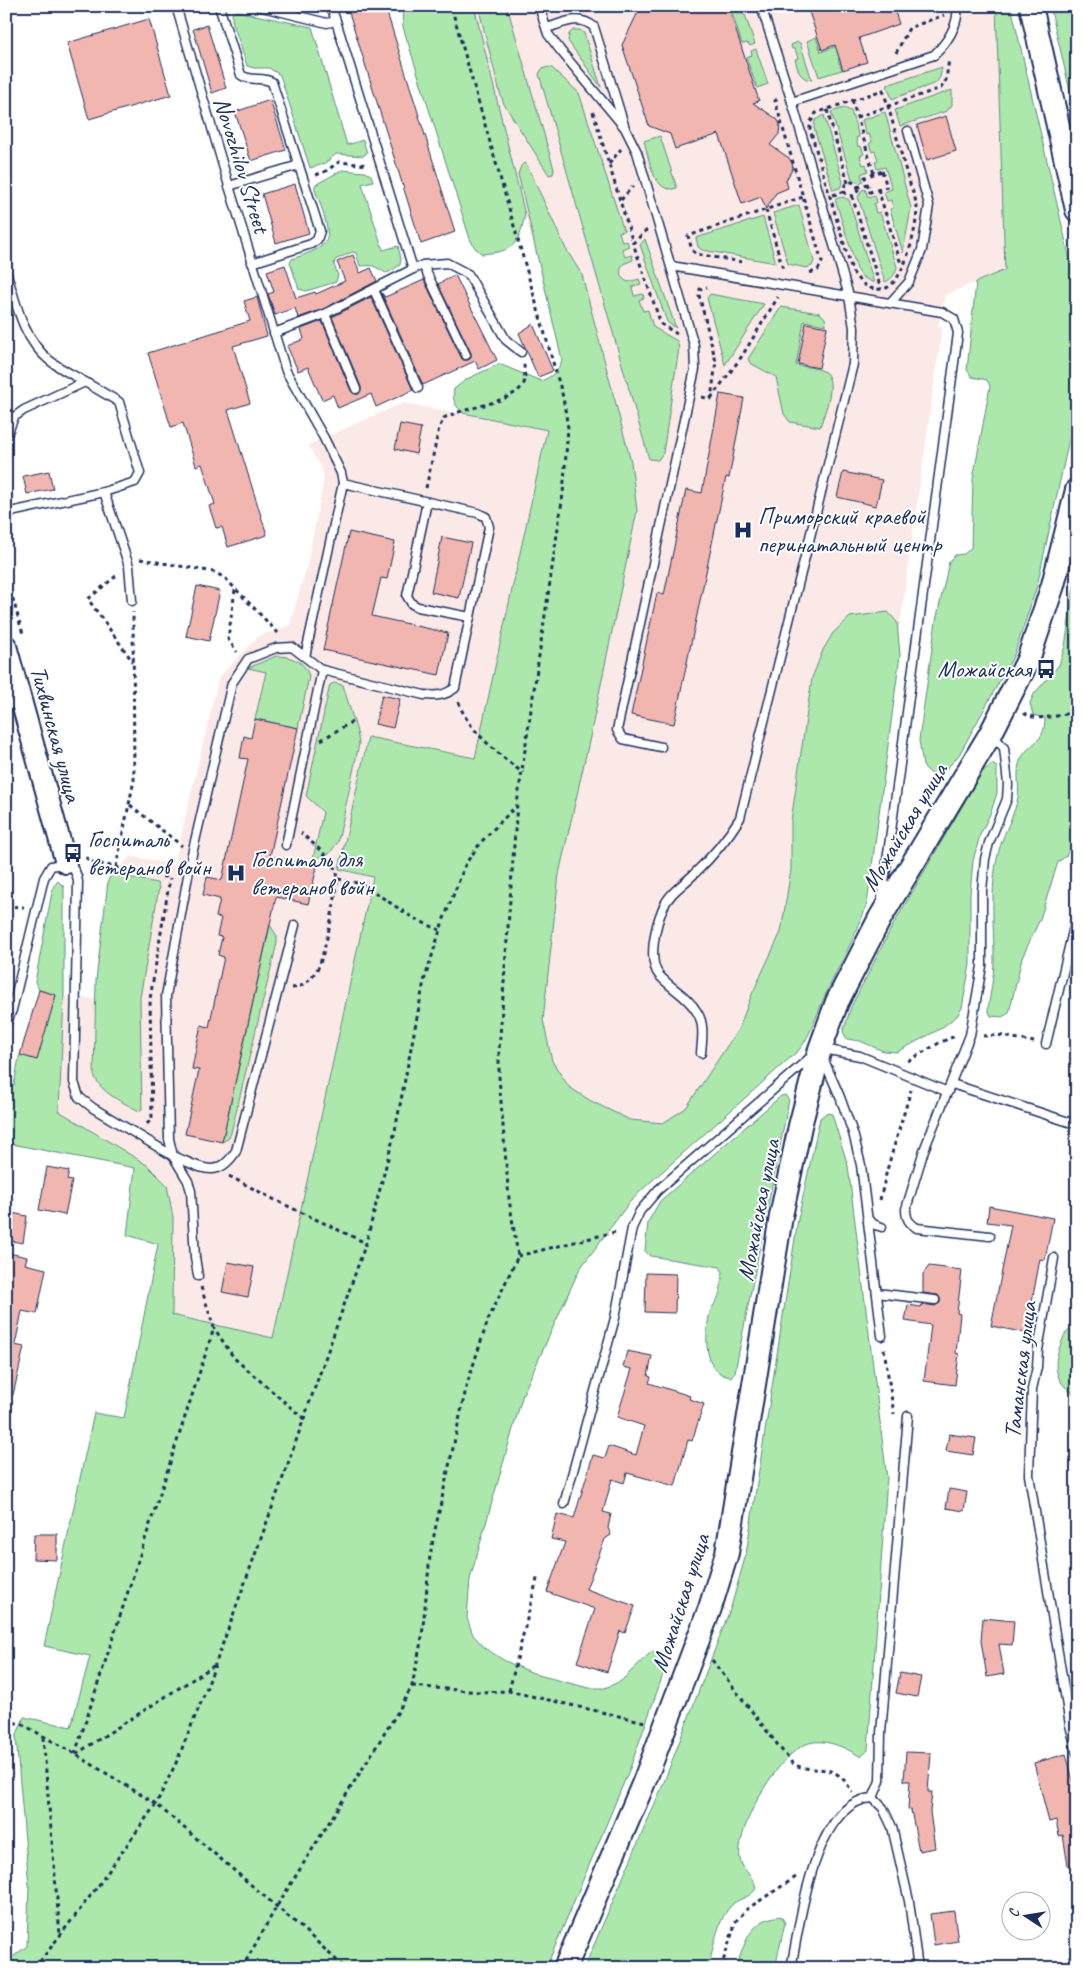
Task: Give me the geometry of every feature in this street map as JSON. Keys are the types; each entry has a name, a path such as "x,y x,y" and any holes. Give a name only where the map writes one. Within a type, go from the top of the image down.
{"main road":[{"path":"1031,6 1077,210"},
{"name":"Можайская улица","path":"565,1968 644,1782 710,1608 727,1553 781,1216 800,1126 820,1049 837,1002 880,918 991,732 1028,660 1053,585 1077,490"}],"street":[{"name":"Тихвинская улица","path":"6,646 14,704 66,864"}],"lane":[{"name":"Novozhilov Street","path":"176,6 252,263 286,370 324,438 341,473 343,483"},
{"path":"219,6 241,75 248,80 266,79 272,82 320,231 317,240 311,244 252,263"},
{"path":"258,6 327,24 336,22"},
{"path":"331,6 413,269"},
{"path":"539,6 547,28 560,50 625,128"},
{"path":"700,1053 702,1028 698,1012 686,998 657,973 653,953 655,933 663,907 677,888 694,875 727,839 740,818 853,364 854,328 849,296 792,102 761,6"},
{"path":"792,102 934,54 945,44 951,20 957,6"},
{"path":"547,28 580,19 594,27 625,128 637,152 694,345 695,369 618,730 623,739 661,747"},
{"path":"890,304 909,282 922,250 929,205 908,131"},
{"path":"229,186 299,165"},
{"path":"274,333 325,314 413,269 423,265 447,263 468,274 506,340 521,352"},
{"path":"423,265 466,355"},
{"path":"671,266 942,312 954,319 958,333 880,918"},
{"path":"6,270 27,335 38,351 50,361 119,402 140,473 135,482 104,492 6,513"},
{"path":"374,290 418,388"},
{"path":"325,314 356,389"},
{"path":"6,437 14,418 24,410 85,382"},
{"path":"198,1276 191,1191 188,1181 173,1156 168,1139 166,996 186,882 232,683 248,660 276,648 292,647 304,657 322,670 424,695 437,696 446,694 455,688 489,527 486,517 478,513 343,483 304,657"},
{"path":"104,492 130,566 132,601"},
{"path":"425,502 407,596 412,604 418,607 470,617"},
{"path":"286,845 322,670"},
{"path":"990,1236 917,1228 910,1224 906,1217 906,1209 924,1150 970,1035 982,966 982,891 985,859 989,843 1001,818 1007,799 1007,767 1004,748 991,732"},
{"path":"6,1024 12,1010 44,878 52,866 66,864 73,868 78,875 74,1082 79,1097 93,1108 173,1156 202,1168 217,1170 228,1163 236,1151 295,925"},
{"path":"1046,1044 1077,914"},
{"path":"820,1049 860,1056 948,1092"},
{"path":"820,1049 853,1133 861,1165 882,1336"},
{"path":"564,1504 615,1318 632,1228 640,1211 658,1190 820,1049"},
{"path":"952,1084 1075,1124"},
{"path":"867,1219 879,1226"},
{"name":"Таманская улица","path":"1054,1258 1032,1389 1029,1475 1070,1725 1077,1752"},
{"path":"877,1293 935,1300"},
{"path":"873,1798 880,1781 881,1733 908,1418"},
{"path":"792,1968 812,1867 822,1841 835,1822 856,1802 873,1798"},
{"path":"873,1798 883,1808 892,1827 909,1902 918,1968"}],"path":[{"path":"242,1968 277,1906 412,1686 422,1637 430,1556 467,1384 488,1320 518,1256 508,1190 499,1050 517,804 563,494 568,428 563,397 451,6"},
{"path":"857,117 941,88 946,80 951,20 949,13 909,28 893,58 903,55"},
{"path":"883,90 888,106 917,208 910,249 903,269 892,286 871,289 863,285 852,271 810,129 812,117 816,113 883,90"},
{"path":"781,94 775,101 822,262 818,270 809,274 800,272"},
{"path":"852,100 874,174"},
{"path":"826,110 848,183 844,191 847,195 852,196 857,193 857,187 854,183 848,183"},
{"path":"593,112 633,243 661,324 694,345"},
{"path":"326,171 338,162 351,164"},
{"path":"882,172 887,186 870,192 865,177 874,174 882,172"},
{"path":"857,187 868,184"},
{"path":"878,189 903,269"},
{"path":"852,196 881,289"},
{"path":"745,263 696,254 692,250 688,236 803,197"},
{"path":"766,210 784,270"},
{"path":"633,243 657,219"},
{"path":"774,268 792,271"},
{"path":"711,399 716,362 698,295 700,289 706,286 715,288"},
{"path":"711,399 742,356 776,299 788,286"},
{"path":"768,297 786,300"},
{"path":"425,502 441,421 448,415 509,397 519,390 525,382 524,358 521,352"},
{"path":"689,395 711,399"},
{"path":"127,557 214,572 225,578 292,647"},
{"path":"130,566 88,598 133,662"},
{"path":"235,589 228,639 234,650 248,660"},
{"path":"132,601 134,780 116,867 186,882"},
{"path":"455,688 461,710 473,727 523,773"},
{"path":"1038,718 1077,712"},
{"path":"306,750 353,721"},
{"path":"35,1968 98,1886 156,1804 176,1762 215,1665 366,1243 394,1131 424,981 440,930 466,863 481,842 517,804"},
{"path":"130,805 192,854"},
{"path":"279,988 296,988 305,983 319,966 338,879 333,865 326,856 291,822"},
{"path":"139,1123 149,1123 152,1118 150,999 170,878"},
{"path":"338,879 362,884 413,918 440,930"},
{"path":"1077,1050 1073,1065 1077,1078"},
{"path":"879,1226 887,1170 914,1078"},
{"path":"217,1170 366,1243"},
{"path":"518,1256 632,1228"},
{"path":"198,1276 214,1328 234,1358 304,1418"},
{"path":"75,1754 214,1328"},
{"path":"882,1336 894,1416 908,1418"},
{"path":"509,1691 538,1576"},
{"path":"697,1642 791,1762 801,1768 823,1768 835,1773 848,1786 856,1802"},
{"path":"75,1754 215,1665"},
{"path":"412,1686 480,1692 509,1691 665,1727"},
{"path":"6,1721 22,1724 156,1804 277,1906 345,1968"},
{"path":"43,1736 60,1936"},
{"path":"721,1968 736,1921 747,1909 812,1867"}],"shaded area":[{"name":"Приморский краевой перинатальный центр","path":"474,6 996,6 1005,270 945,295 938,326 942,328 898,638 782,1052 607,1207 527,1191 581,425 525,215"},
{"name":"Госпиталь для ветеранов войн","path":"403,403 547,429 475,758 367,737 339,869 373,876 273,1339 172,1315 173,1217 167,1185 59,1111 64,997 99,999 110,878 131,856 174,865 219,677 259,636 290,625 307,565 324,479 322,469 308,445"}],"green space":[{"path":"402,6 474,6 525,215 517,241 508,249 482,254 475,248 470,239 403,27"},
{"path":"478,6 507,6 554,169 553,174 549,175 504,104"},
{"path":"996,6 1011,6 1077,290 1077,403 1037,586 1014,655 959,755 942,774 931,774 923,766 919,740 936,621 949,562 955,555 964,554 971,548 973,479 990,386 987,380 972,377 967,370 976,282 1005,270"},
{"path":"1050,6 1077,6 1077,121"},
{"path":"731,10 745,15 755,44 750,46 748,43 742,44"},
{"path":"236,11 312,27 347,145 363,140 367,153 363,156 336,154 324,164 310,168 280,75 269,68 247,66 232,20 232,14"},
{"path":"573,30 580,30 584,33 601,87 568,41 569,34"},
{"path":"816,37 821,52 837,46 841,58 838,59 842,70 819,77 807,41"},
{"path":"800,43 812,80 804,78 798,70 795,59 798,58 795,49 792,49 791,45"},
{"path":"756,49 768,84 757,88 746,57 752,55 751,51"},
{"path":"942,67 940,77 936,83 892,99 887,85"},
{"path":"552,68 579,93 624,231 619,232 622,242 627,241 629,246 622,249 625,257 632,255 633,260 623,264 620,272 621,276 628,282 639,279 641,284 632,287 634,296 643,294 644,298 639,300 643,311 648,310 653,327 677,341 679,348 663,453 658,460 649,459 539,74 542,69"},
{"path":"952,90 952,105 947,111 900,126 895,110"},
{"path":"844,108 851,111 859,137 856,138 858,147 861,146 864,154 860,156 863,165 866,164 868,171 861,174 863,181 859,183 852,179 831,112"},
{"path":"885,112 911,208 903,253 890,209 893,208 891,200 887,201 884,192 892,189 885,167 877,169 875,162 878,160 875,151 872,152 869,144 872,142 869,134 866,135 862,120"},
{"path":"824,115 843,182 840,188 833,190 814,128 815,120"},
{"path":"660,136 677,188 669,189 662,186 653,174 650,165 644,141"},
{"path":"524,163 527,165 566,249 582,275 631,462 637,511 590,737 559,874 543,1020 552,1061 569,1087 591,1101 630,1120 663,1123 686,1108 739,1028 752,994 781,932 791,869 791,821 812,678 823,650 833,633 850,617 888,612 897,622 900,655 867,904 858,928 824,998 810,1032 799,1050 629,1203 579,1270 523,1394 470,1579 467,1618 473,1635 485,1648 505,1661 538,1675 589,1688 605,1688 621,1681 652,1651 660,1652 665,1657 665,1669 630,1768 546,1968 6,1968 6,1962 27,1946 29,1886 16,1737 24,1717 71,1727 90,1656 44,1646 94,1413 124,1418 158,1244 127,1235 135,1168 6,1143 6,1114 11,1085 14,1085 19,1057 56,995 39,990 35,982 53,887 58,881 64,887 64,997 59,1111 147,1165 167,1185 173,1217 172,1315 273,1338 373,877 339,869 368,737 475,758 547,430 463,413 458,408 453,397 454,389 467,379 499,364 541,381 554,373 562,360 518,174"},
{"path":"342,170 365,172 371,175 373,181 362,184 383,250 398,246 401,259 400,265 386,273 373,266 360,266 356,253 352,252 335,260 334,265 338,275 336,282 306,291 299,289 290,263 292,259 322,246 326,241 327,235 327,227 315,185"},
{"path":"865,189 868,197 875,195 877,202 874,204 876,213 880,212 897,267 893,276 885,282 858,197 862,190"},
{"path":"843,197 849,200 874,283 862,277 857,269 835,199"},
{"path":"799,205 814,261 812,266 806,268 788,264 773,213"},
{"path":"763,217 776,263 702,250 698,247 696,238"},
{"path":"645,239 676,328 667,322 640,245"},
{"path":"710,294 764,304 725,365 707,298"},
{"path":"781,307 820,313 825,318 826,325 804,321 796,365 820,370 828,375 830,381 829,397 820,427 790,422 784,414 776,377 750,363 748,359"},
{"path":"1077,568 1077,742 1072,761 1077,785 1077,828 1066,856 1058,862 1040,919 1022,958 1009,1013 1002,1017 991,1016 988,1010 994,967 994,874 1002,841 1017,803 1019,763 1025,753 1043,733 1045,718 1033,715 1030,703 1034,694 1059,665 1065,646"},
{"path":"276,656 297,660 305,667 309,677 298,728 255,719 266,672 248,668"},
{"path":"334,683 343,685 359,744 338,842 329,854 313,859 323,812 306,796 329,689 330,685"},
{"path":"992,764 997,767 997,793 991,812 980,835 973,861 970,894 970,965 962,1008 957,1016 940,1029 897,1052 883,1051 860,1041 847,1039 843,1032 851,1007 893,925 982,772"},
{"path":"113,874 157,883 159,887 140,998 142,1109 139,1111 107,1092 97,1082 94,1075 96,980 108,881"},
{"path":"270,925 277,936 277,943 231,1133 228,1139 222,1142"},
{"path":"785,1095 789,1100 735,1372 731,1377 715,1369 710,1361 707,1341 710,1312 719,1294 723,1272 720,1267 650,1256 645,1251 648,1222 660,1201 781,1096"},
{"path":"826,1113 832,1114 848,1166 887,1478 868,1750 861,1757 845,1748 814,1742 801,1747 788,1757 775,1772 753,1809 740,1845 741,1863 756,1888 728,1909 720,1924 708,1968 584,1968 662,1787 731,1607 746,1554 798,1219 820,1118"},
{"path":"1077,1326 1077,1396 1064,1386 1060,1380 1057,1374 1056,1360 1066,1333"},
{"path":"781,1916 785,1923 775,1968 736,1968 750,1933 762,1922"}],"building":[{"path":"347,6 385,6 455,232 421,244"},
{"path":"641,6 728,6 759,101 753,103 777,119 780,124 779,134 770,145 789,158 793,168 786,180 788,188 776,193 766,209 761,197 742,204 719,134 675,149 670,134 649,126 622,45"},
{"path":"807,6 893,6 899,24 859,38 867,62 843,70 835,45 822,50"},
{"path":"149,19 171,95 89,119 67,43"},
{"path":"207,25 226,88 212,93 193,29"},
{"path":"270,100 286,150 251,161 235,112"},
{"path":"946,116 956,151 927,160 917,125"},
{"path":"295,184 309,233 276,243 262,194"},
{"path":"353,255 360,273 371,268 377,281 323,309 298,318 295,308 275,315 268,294 274,292 267,271 285,265 296,298 315,292 316,294 345,281 337,262"},
{"path":"455,275 497,360 479,369 475,361 423,385 381,292 385,297 424,280 461,357 463,360 468,360 471,358 471,353 438,284"},
{"path":"257,297 267,336 233,346 250,403 228,410 267,535 228,547 222,527 216,528 209,506 215,504 202,464 196,466 183,423 171,427 148,353 250,321 244,301"},
{"path":"371,297 413,390 376,407 371,394 338,408 333,395 322,400 308,367 298,371 287,346 304,339 301,329 322,321 351,391 359,394 361,387 332,317"},
{"path":"806,323 827,327 819,368 798,364"},
{"path":"533,324 553,371 538,377 519,333"},
{"path":"720,394 744,398 729,478 726,477 674,724 631,715 657,593 664,595 686,490 702,493"},
{"path":"400,424 421,428 416,454 395,449"},
{"path":"49,471 53,489 27,494 23,476"},
{"path":"843,472 882,480 876,506 837,497"},
{"path":"349,532 395,542 387,579 381,578 372,616 448,633 439,675 323,650"},
{"path":"442,537 471,543 459,598 431,592"},
{"path":"197,586 220,591 209,641 186,636"},
{"path":"382,695 400,699 393,728 375,724"},
{"path":"255,719 298,728 270,856 317,867 308,904 276,897 222,1142 185,1134 199,1070 192,1069 197,1043 201,1025 209,1027 224,957 218,955 222,937 217,936 221,918 216,917 220,899 203,895 207,877 222,880 248,759 240,758 244,736 251,738"},
{"path":"39,990 56,995 37,1060 20,1055"},
{"path":"47,1167 69,1171 67,1180 72,1181 65,1215 39,1210"},
{"path":"989,1206 1053,1218 1045,1260 1040,1259 1026,1333 991,1326 1011,1225 987,1222"},
{"path":"6,1212 27,1216 23,1243 6,1240"},
{"path":"8,1253 27,1257 25,1264 46,1269 37,1314 22,1311 15,1345 24,1347 13,1395 6,1394 6,1262"},
{"path":"228,1262 254,1267 248,1297 222,1292"},
{"path":"929,1266 962,1270 957,1313 960,1314 956,1353 959,1354 955,1385 924,1381 931,1325 905,1321 908,1305 921,1307 922,1304 935,1306 940,1303 938,1295 923,1293 923,1274"},
{"path":"646,1273 676,1274 675,1313 645,1312"},
{"path":"627,1351 652,1356 648,1376 651,1377 649,1383 690,1396 689,1399 704,1404 692,1441 688,1440 675,1486 627,1473 624,1483 612,1479 603,1512 611,1514 608,1528 611,1535 605,1539 586,1589 635,1606 625,1633 620,1631 607,1672 577,1662 595,1609 547,1592 565,1542 551,1539 557,1514 574,1518 593,1455 605,1458 609,1446 636,1455 644,1426 617,1417 632,1369 623,1367"},
{"path":"949,1434 976,1438 973,1455 946,1451"},
{"path":"949,1489 967,1492 964,1511 946,1508"},
{"path":"34,1534 57,1534 57,1560 33,1559"},
{"path":"983,1618 1014,1621 1012,1645 999,1644 1004,1674 987,1677 981,1641"},
{"path":"900,1673 921,1677 917,1697 896,1693"},
{"path":"906,1752 931,1753 928,1792 932,1792 930,1812 935,1848 919,1851 911,1810 908,1809 910,1781 904,1781"},
{"path":"1066,1754 1077,1795 1077,1866 1068,1866 1063,1835 1059,1836 1056,1820 1049,1822 1034,1763"},
{"path":"954,1911 958,1941 934,1945 930,1914"}],"place":[{"name":"Приморский краевой перинатальный центр","path":"743,530"},
{"name":"Можайская","path":"1046,669"},
{"name":"Госпиталь ветеранов войн","path":"73,853"},
{"name":"Госпиталь для ветеранов войн","path":"236,873"}]}
